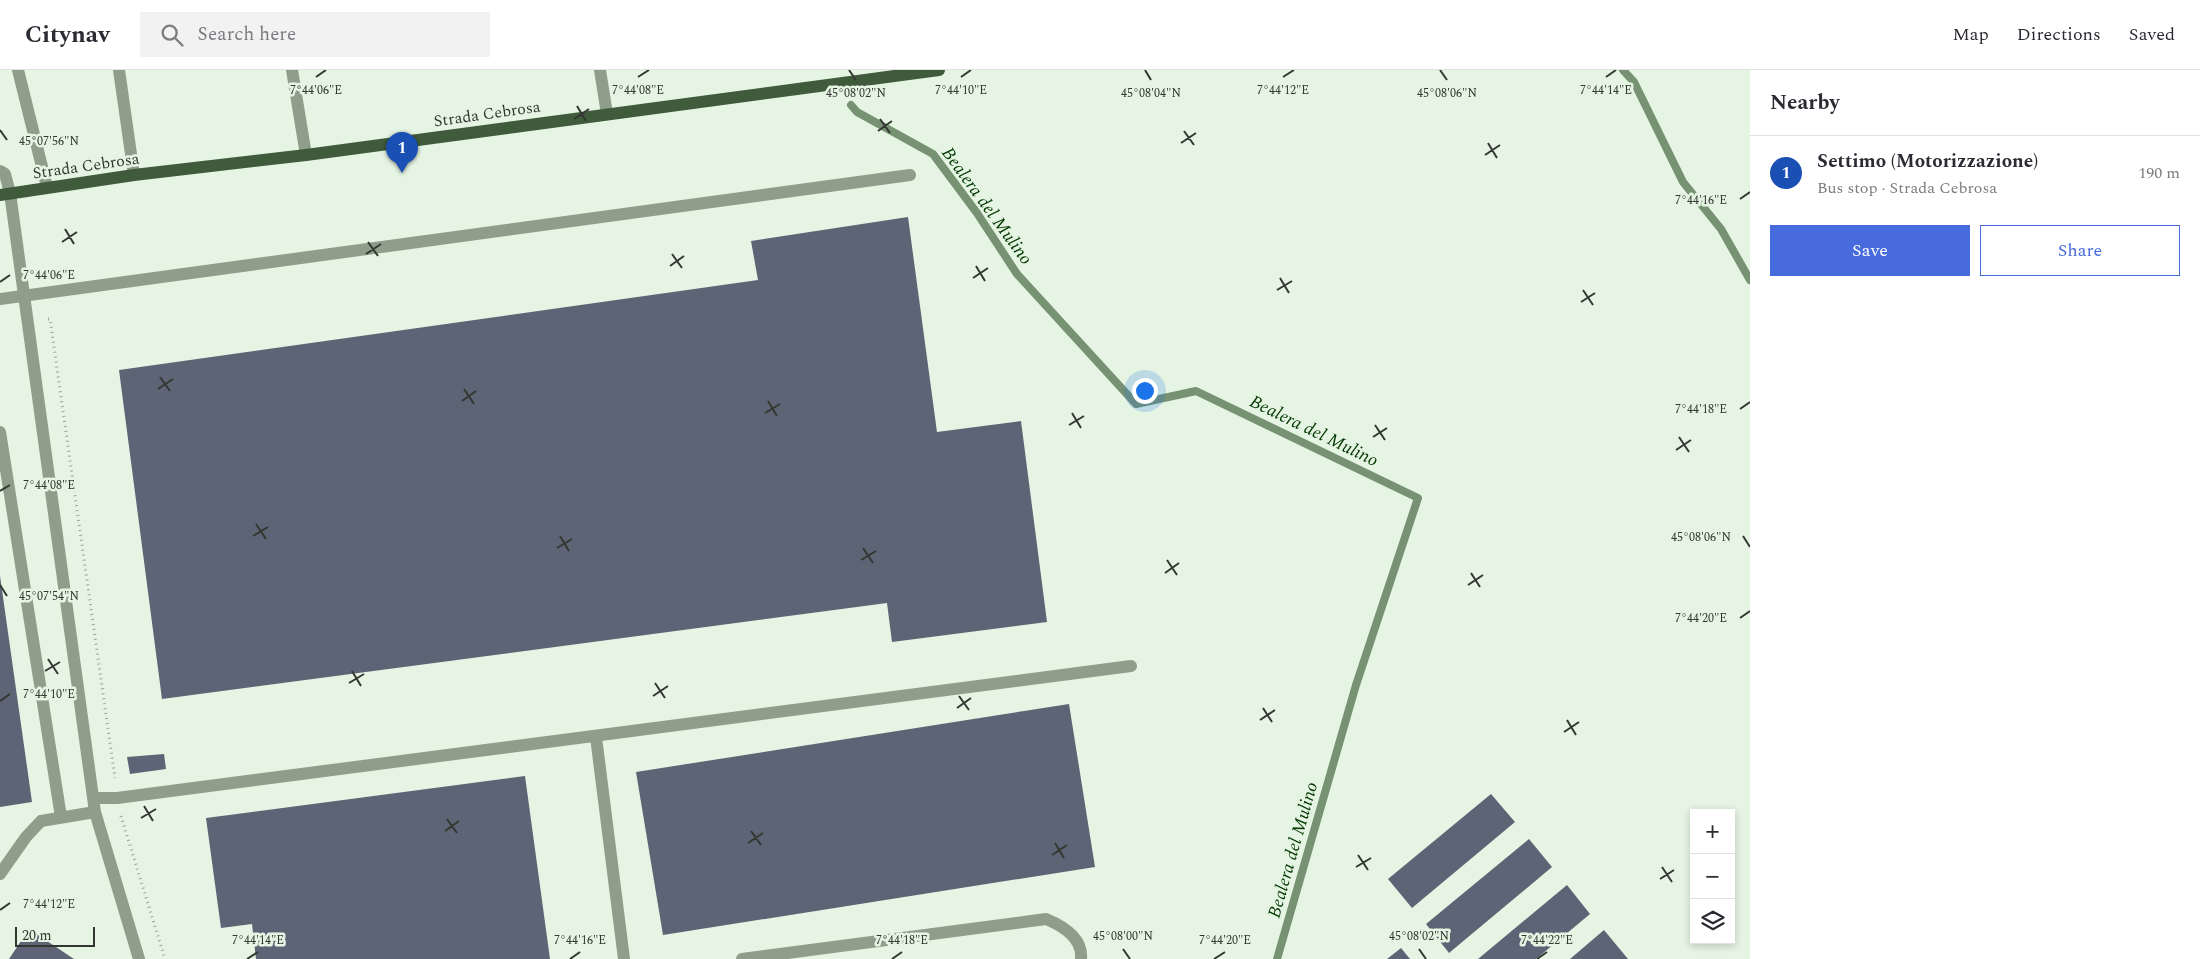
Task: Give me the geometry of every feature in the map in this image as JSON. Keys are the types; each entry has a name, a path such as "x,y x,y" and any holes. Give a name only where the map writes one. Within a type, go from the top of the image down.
{"main road":[{"name":"Strada Cebrosa","path":"5,194 134,175 306,155 939,70"}],"street":[{"path":"18,70 47,187"},
{"path":"119,70 134,175"},
{"path":"292,70 306,155"},
{"path":"600,70 607,114"},
{"path":"0,171 5,174 5,194 23,296 95,812 139,959"},
{"path":"0,299 910,175"},
{"path":"0,432 61,818"},
{"path":"93,798 118,798 1131,666"},
{"path":"596,737 624,959"},
{"path":"0,874 26,837 41,821 95,812"},
{"path":"742,959 1046,919 1063,926 1074,936 1081,959"}],"path":[{"path":"26,320 50,319 118,798 156,935 165,959"}],"building":[{"path":"908,217 937,432 1021,421 1047,622 892,642 887,603 162,699 119,370 758,280 751,241"},
{"path":"0,576 32,802 0,807"},
{"path":"1069,704 1095,867 663,935 636,772"},
{"path":"164,754 166,769 130,774 127,757"},
{"path":"525,776 550,959 256,959 252,924 221,928 206,818"},
{"path":"1491,794 1515,822 1412,908 1388,879"},
{"path":"1529,839 1552,867 1449,953 1426,924"},
{"path":"1567,885 1590,914 1536,959 1478,959"},
{"path":"29,929 74,959 9,959"},
{"path":"1604,930 1628,959 1570,959"},
{"path":"1401,948 1410,959 1387,959"}],"waterway":[{"path":"1623,70 1634,82 1683,182 1721,229 1750,280"},
{"name":"Bealera del Mulino","path":"851,105 857,112 933,154 977,213 1017,274 1136,404 1196,391 1418,498 1356,685 1277,959"}],"place":[{"name":"Settimo (Motorizzazione)","path":"402,173"}]}
